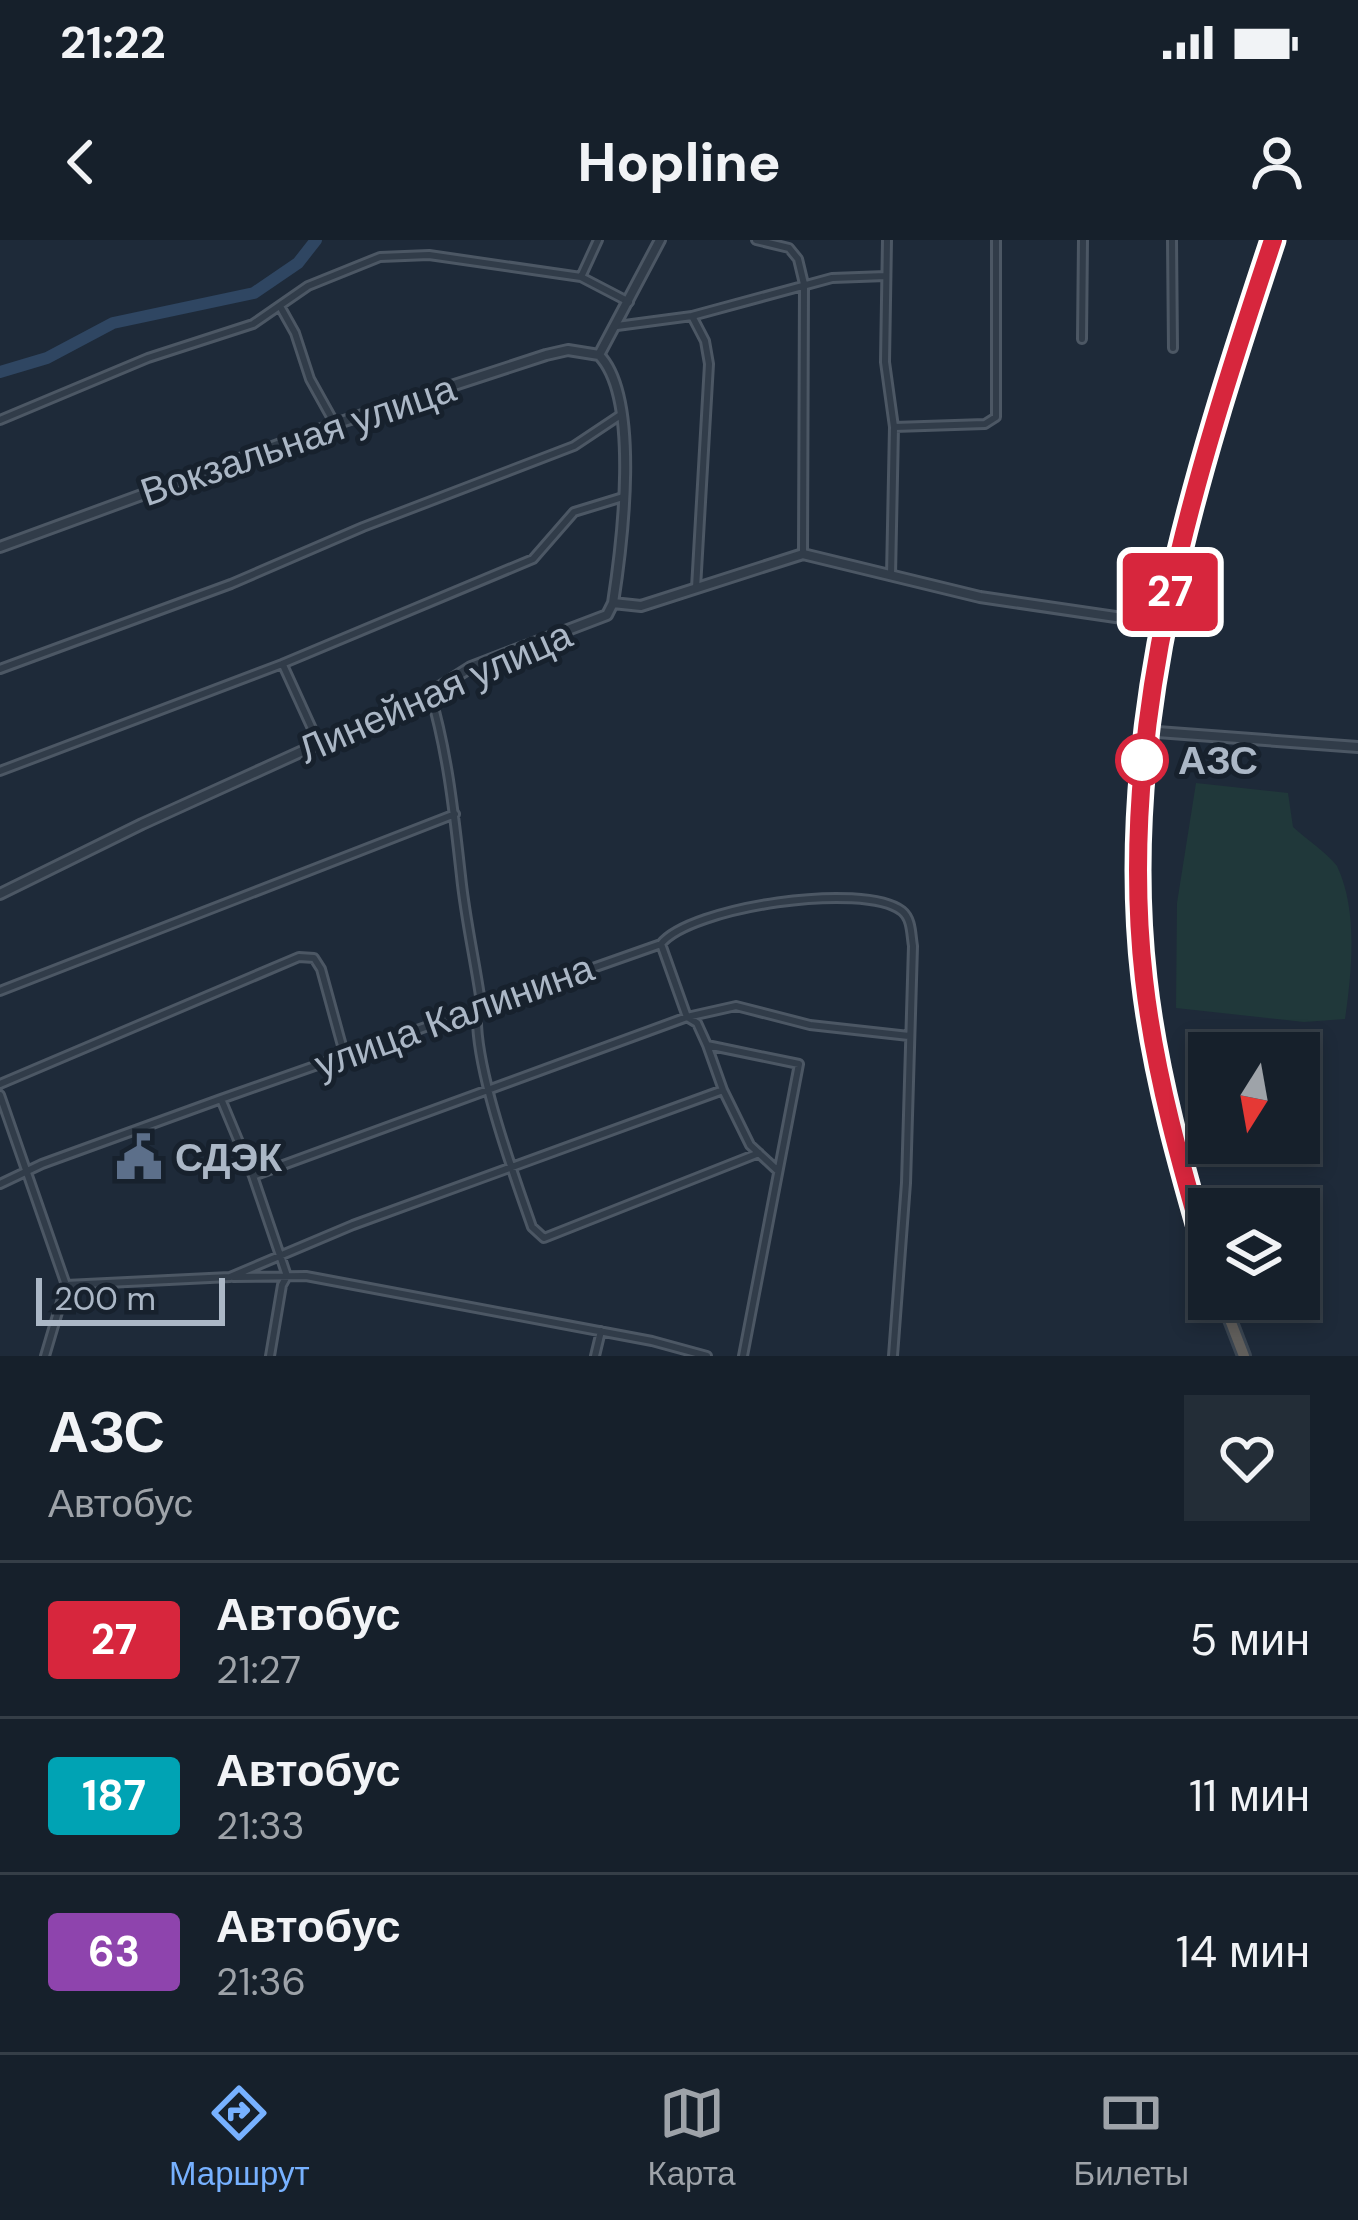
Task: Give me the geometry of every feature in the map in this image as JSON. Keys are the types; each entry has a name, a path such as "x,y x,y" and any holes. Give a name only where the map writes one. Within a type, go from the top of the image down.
{"highway":[{"path":"1188,1192 1144,981 1140,885 1144,731 1193,493 1273,240"},
{"path":"1230,1320 1244,1356"}],"street":[{"path":"581,277 598,240"},
{"path":"613,603 623,497 622,414 618,386 599,355 660,240"},
{"path":"756,240 789,248 798,260 804,284 803,554 980,597 1163,624"},
{"path":"887,240 885,362 894,427 891,576"},
{"path":"894,427 985,424 996,417 996,240"},
{"path":"1082,340 1083,240"},
{"path":"1172,240 1173,348"},
{"path":"0,420 148,358 253,324 308,286 380,257 400,254 581,277 629,302"},
{"path":"617,326 692,316 832,278 886,276"},
{"path":"281,308 295,333 310,380 335,424"},
{"path":"692,316 710,364 696,588"},
{"name":"Вокзальная улица","path":"0,547 335,424 546,356 568,350 599,355"},
{"path":"0,669 231,584 363,527 574,446 622,414"},
{"path":"0,771 282,664 533,560 574,512 623,497"},
{"name":"Линейная улица","path":"0,894 430,693 471,667 607,615 613,603 640,606 803,554"},
{"path":"282,664 319,744"},
{"path":"430,693 455,814 480,996 475,1009 489,1089 532,1227 544,1238 759,1153"},
{"path":"1144,731 1358,747"},
{"path":"0,991 455,814"},
{"name":"улица Калинина","path":"0,1184 42,1164 344,1054 662,944 669,934 806,896 888,906 902,910 910,920 909,1036"},
{"path":"662,944 686,1017 697,1023 750,1145 778,1171"},
{"path":"0,1084 298,956 314,958 321,969 344,1054"},
{"path":"253,1176 686,1017 736,1006 810,1025 909,1036 904,1220 893,1356"},
{"path":"707,1045 800,1064 743,1356"},
{"path":"230,1277 281,1253 723,1090"},
{"path":"0,1095 67,1285 45,1356"},
{"path":"221,1099 287,1276 270,1356"},
{"path":"67,1285 287,1276 410,1294 707,1356"},
{"path":"595,1356 601,1331"}],"green space":[{"path":"1196,783 1288,793 1293,827 1337,866 1351,921 1345,1019 1304,1022 1176,1008 1177,903"}],"waterway":[{"path":"0,372 47,358 113,323 254,293 298,263 316,240"}],"bus line":[{"name":"27","path":"1188,1192 1144,981 1140,930 1144,731 1193,493 1273,240"}],"place":[{"name":"АЗС","path":"1142,760"},
{"name":"СДЭК","path":"139,1157"}]}
